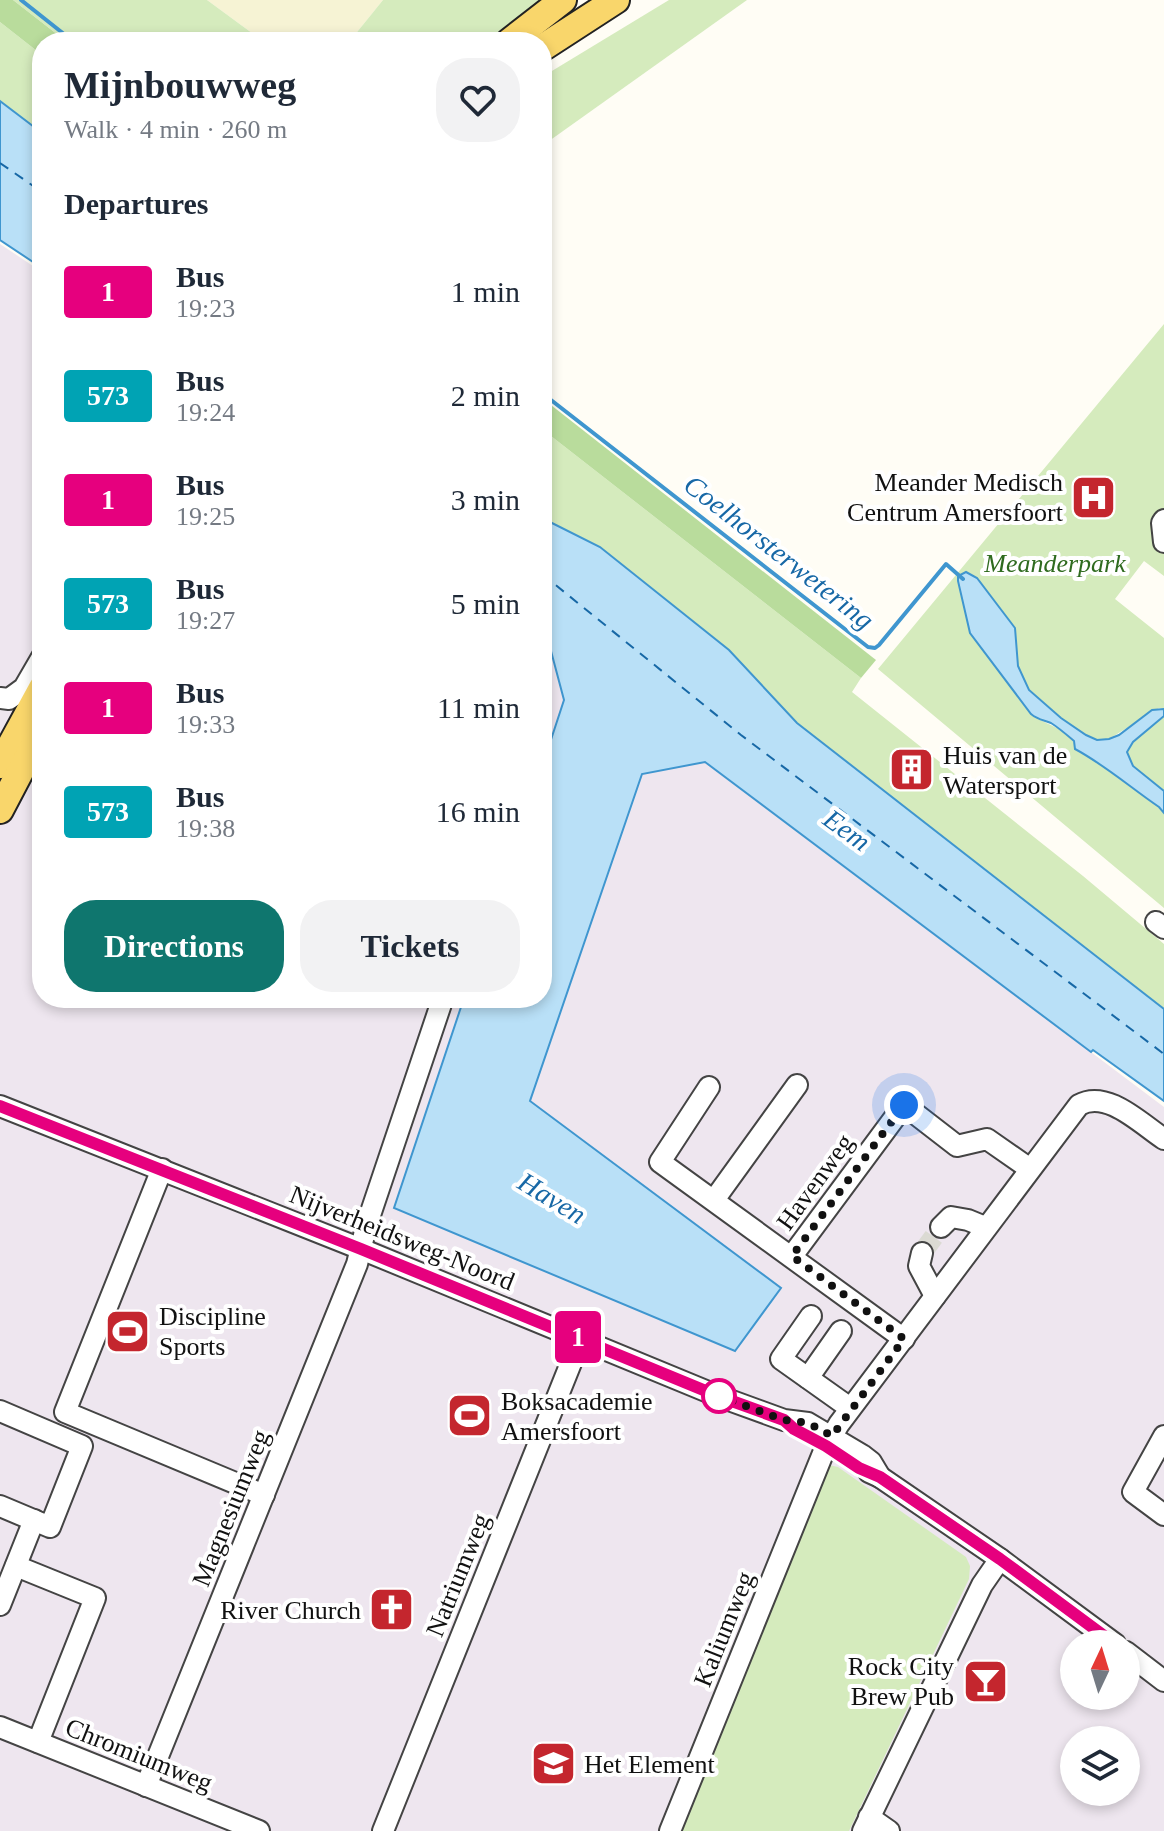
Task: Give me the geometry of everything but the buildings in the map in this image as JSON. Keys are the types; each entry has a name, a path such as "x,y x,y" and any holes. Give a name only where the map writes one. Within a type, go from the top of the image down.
{"main road":[{"path":"522,32 563,0"},
{"path":"552,42 616,0"},
{"path":"0,765 32,734"},
{"path":"0,810 32,734"}],"street":[{"path":"1164,520 1164,542"},
{"path":"0,698 9,699 24,688 32,674"},
{"name":"Magnesiumweg","path":"146,1786 361,1249 440,1008"},
{"path":"714,1200 797,1085"},
{"name":"Havenweg","path":"709,1087 660,1162 904,1339"},
{"path":"829,1441 850,1408 1073,1111 1092,1099 1109,1103 1164,1139"},
{"name":"Havenweg","path":"792,1256 904,1105 957,1146 987,1139 1030,1169"},
{"name":"Nijverheidsweg-Noord","path":"0,1106 361,1249 829,1441 859,1468 880,1477 1000,1559 1096,1630"},
{"path":"162,1169 65,1412 264,1495"},
{"path":"941,1227 951,1217 985,1227"},
{"path":"922,1253 919,1266 935,1296"},
{"path":"811,1316 781,1359 850,1408"},
{"path":"808,1378 841,1331"},
{"name":"Natriumweg","path":"383,1831 581,1338"},
{"path":"0,1411 82,1446 50,1527 0,1506"},
{"path":"1164,1436 1133,1492 1164,1515"},
{"name":"Kaliumweg","path":"670,1831 829,1441"},
{"path":"0,1605 34,1520"},
{"path":"889,1831 866,1824 982,1585 1000,1559"},
{"path":"16,1566 95,1598 38,1742"},
{"path":"1140,1663 1164,1681"},
{"name":"Chromiumweg","path":"0,1727 259,1831"}],"shaded area":[{"path":"207,0 383,0 357,32 250,32"},
{"path":"0,244 32,265 32,1008 461,1008 394,1208 756,1320 780,1287 530,1101 642,774 705,762 1164,1107 1164,1831 0,1831"},
{"path":"552,654 564,700 552,737"}],"green space":[{"path":"0,0 13,0 54,32 32,32 32,47 0,22"},
{"path":"13,0 207,0 250,32 54,32"},
{"path":"383,0 547,0 505,32 357,32"},
{"path":"669,0 747,0 552,139 552,71"},
{"path":"0,22 32,47 32,125 0,101"},
{"name":"Meanderpark","path":"1164,324 1164,576 1144,561 1115,599 1164,638 1164,709 1159,708 1109,739 1097,740 1086,735 1029,690 1018,666 1015,628 966,572 958,576 958,581 970,633 1031,714 1064,732 1076,749 1164,813 1164,908 878,669"},
{"path":"552,406 876,660 861,678 552,437"},
{"path":"552,437 861,678 852,692 1164,944 1164,1009 797,723 729,650 600,547 552,523"},
{"path":"1164,716 1164,791 1133,766 1127,751 1133,742"},
{"path":"829,1465 838,1467 966,1557 970,1566 969,1579 849,1831 676,1831"}],"water":[{"path":"0,101 32,125 32,261 0,240"},
{"path":"552,523 600,547 729,650 797,723 1164,1009 1164,1101 1093,1050 1091,1052 705,762 642,774 530,1101 781,1288 735,1351 394,1208 461,1008 552,1008 552,737 564,700 552,655"},
{"path":"966,572 977,578 1015,628 1018,666 1029,690 1061,718 1097,740 1109,739 1152,710 1164,709 1164,716 1133,742 1127,752 1133,766 1164,791 1164,813 1107,769 1075,749 1074,741 1057,727 1031,714 970,633 958,581 958,576"}],"waterway":[{"name":"Coelhorsterwetering","path":"21,0 61,32"},
{"name":"Coelhorsterwetering","path":"552,401 868,647 879,645 946,564 963,579"}],"ferry route":[{"path":"0,163 32,185"},
{"path":"552,582 741,735 1164,1054"}],"tunnel":[{"path":"922,1253 941,1227"}],"bus line":[{"name":"1","path":"0,1106 784,1420 859,1468 880,1477 1000,1559 1096,1630"}],"place":[{"name":"Meander Medisch Centrum Amersfoort","path":"1094,497"},
{"name":"Huis van de Watersport","path":"912,770"},
{"name":"Discipline Sports","path":"128,1331"},
{"name":"Boksacademie Amersfoort","path":"470,1416"},
{"name":"River Church","path":"392,1610"},
{"name":"Rock City Brew Pub","path":"985,1681"},
{"name":"Het Element","path":"553,1764"}],"route":[{"path":"719,1396 784,1420 808,1423 832,1436 904,1339 792,1256 904,1105"}],"water label":[{"name":"Eem","path":"847,830"},
{"name":"Haven","path":"552,1198"}]}
